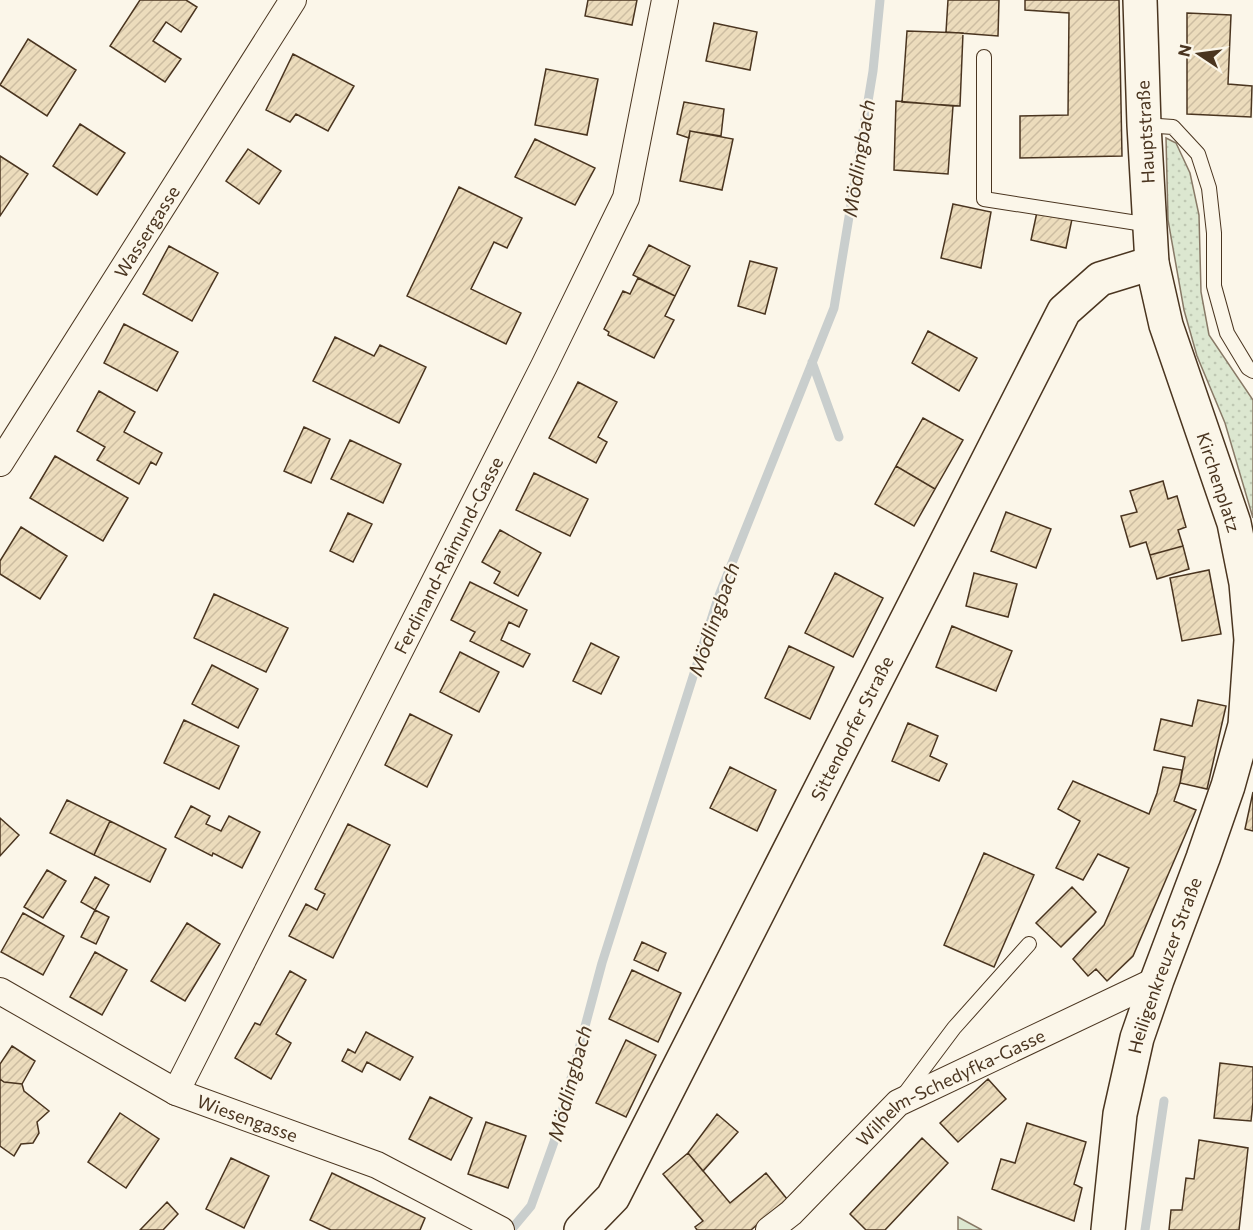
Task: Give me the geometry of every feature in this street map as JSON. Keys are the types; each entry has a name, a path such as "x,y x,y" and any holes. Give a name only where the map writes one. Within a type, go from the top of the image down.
{"main road":[{"name":"Hauptstraße","path":"1140,0 1152,263"},
{"name":"Kirchenplatz","path":"1152,263 1166,325 1234,524 1246,583 1251,640 1249,704"},
{"name":"Sittendorfer Straße","path":"581,1230 613,1197 1064,311 1100,279 1152,263"},
{"name":"Heiligenkreuzer Straße","path":"1108,1230 1120,1114 1137,1038 1228,786 1249,704"}],"street":[{"name":"Wassergasse","path":"0,463 293,0"},
{"name":"Ferdinand-Raimund-Gasse","path":"176,1092 539,377 627,198 665,0"},
{"name":"Wilhelm-Schedyfka-Gasse","path":"769,1230 791,1213 910,1097 1157,980"},
{"name":"Wiesengasse","path":"0,991 176,1092 377,1165 496,1228"}],"lane":[{"path":"984,57 984,199 1150,225"},
{"path":"1144,125 1173,127 1198,154 1209,188 1214,233 1214,286 1227,333 1248,368 1253,371"},
{"path":"910,1097 954,1028 1029,944"}],"green space":[{"path":"1166,138 1176,143 1190,173 1199,215 1201,292 1209,335 1253,400 1253,518 1225,423 1197,356 1184,310 1168,220"},
{"path":"958,1217 982,1230 958,1230"}],"building":[{"path":"140,0 186,0 197,7 181,32 166,22 153,41 181,59 165,82 110,46"},
{"path":"588,0 637,0 632,25 585,16"},
{"path":"948,0 999,0 998,36 946,32"},
{"path":"1025,0 1119,0 1122,156 1020,158 1020,116 1068,115 1069,13 1025,10"},
{"path":"1187,13 1231,15 1228,84 1252,86 1251,117 1187,114"},
{"path":"714,23 757,32 750,70 706,61"},
{"path":"907,31 963,33 960,106 902,102"},
{"path":"28,39 76,70 47,116 0,85"},
{"path":"293,54 354,86 328,131 296,114 290,122 266,110"},
{"path":"546,69 598,79 587,135 535,125"},
{"path":"896,101 953,106 948,174 894,170"},
{"path":"684,102 724,109 721,136 690,131 689,138 677,134"},
{"path":"80,124 125,153 97,195 53,166"},
{"path":"690,131 733,139 722,190 680,181"},
{"path":"535,139 595,168 575,205 515,177"},
{"path":"248,149 281,171 259,204 226,181"},
{"path":"0,156 28,174 0,216"},
{"path":"459,187 522,218 507,248 494,242 471,289 521,313 506,344 407,296"},
{"path":"953,204 991,212 981,268 941,258"},
{"path":"1037,212 1072,219 1066,248 1031,240"},
{"path":"649,245 690,266 675,296 633,275"},
{"path":"169,246 218,273 192,321 143,294"},
{"path":"750,261 777,268 765,314 738,306"},
{"path":"638,278 675,296 665,316 674,320 654,358 608,335 609,332 604,329 623,291 630,294"},
{"path":"124,324 178,352 157,391 104,363"},
{"path":"928,331 977,358 959,391 912,363"},
{"path":"335,337 374,356 380,345 426,367 399,423 313,381"},
{"path":"578,382 617,402 598,437 607,442 596,463 549,438"},
{"path":"99,391 135,412 124,432 162,453 156,465 151,462 139,484 97,460 105,447 77,431"},
{"path":"923,418 963,440 935,489 896,466"},
{"path":"304,427 330,439 311,483 284,471"},
{"path":"350,440 401,464 383,503 331,479"},
{"path":"55,456 128,498 103,541 30,498"},
{"path":"896,466 935,489 914,526 875,504"},
{"path":"534,473 588,499 570,536 516,510"},
{"path":"1163,481 1168,499 1177,496 1186,527 1178,530 1183,546 1150,555 1146,542 1130,547 1121,516 1137,512 1130,491"},
{"path":"1006,512 1051,529 1036,568 991,551"},
{"path":"348,513 372,524 353,562 330,551"},
{"path":"21,527 67,556 40,599 0,574 0,561"},
{"path":"500,530 541,553 518,596 494,583 500,572 482,562"},
{"path":"1183,546 1189,569 1157,579 1150,555"},
{"path":"1209,570 1221,634 1182,641 1170,578"},
{"path":"835,573 883,598 853,657 805,633"},
{"path":"974,573 1017,584 1008,617 966,606"},
{"path":"470,582 527,610 519,627 509,622 501,640 530,654 523,667 470,641 475,632 451,620"},
{"path":"214,594 288,628 266,672 194,638"},
{"path":"952,626 1012,651 996,691 936,667"},
{"path":"591,643 619,657 601,694 573,681"},
{"path":"789,646 834,667 810,719 765,698"},
{"path":"460,652 499,672 479,712 440,692"},
{"path":"212,665 258,689 238,728 192,704"},
{"path":"1198,700 1226,706 1207,789 1180,783 1185,757 1154,750 1161,719 1192,726"},
{"path":"410,714 452,735 427,787 385,765"},
{"path":"184,720 239,746 219,789 164,763"},
{"path":"908,723 938,736 930,756 947,764 939,781 892,761"},
{"path":"730,767 776,790 757,831 710,808"},
{"path":"1163,767 1182,770 1174,801 1196,810 1133,956 1107,981 1096,969 1088,976 1073,959 1104,925 1129,868 1098,854 1083,880 1056,868 1080,821 1058,809 1073,781 1149,814"},
{"path":"1253,792 1253,831 1245,829"},
{"path":"67,800 110,821 94,855 50,833"},
{"path":"191,806 210,816 206,824 221,831 229,816 260,832 242,868 175,837"},
{"path":"0,818 19,835 0,856"},
{"path":"110,821 166,849 150,882 94,855"},
{"path":"348,824 390,845 333,958 289,936 306,904 317,910 325,894 315,889"},
{"path":"984,853 1034,875 994,967 944,945"},
{"path":"47,870 66,881 43,918 24,907"},
{"path":"95,877 109,885 95,910 81,902"},
{"path":"1072,887 1096,912 1061,947 1036,923"},
{"path":"95,910 109,917 96,944 81,937"},
{"path":"23,913 64,936 43,975 1,952"},
{"path":"187,923 220,944 185,1001 151,981"},
{"path":"642,942 666,953 658,971 634,960"},
{"path":"95,952 127,970 102,1015 70,997"},
{"path":"632,970 681,993 658,1042 609,1019"},
{"path":"290,971 306,980 276,1034 291,1043 271,1079 235,1058 255,1023 260,1025"},
{"path":"366,1032 413,1057 400,1080 367,1062 362,1072 342,1061 348,1049 355,1053"},
{"path":"626,1040 656,1055 626,1117 596,1103"},
{"path":"12,1046 35,1061 22,1084 4,1082 0,1079 0,1064"},
{"path":"1220,1063 1253,1067 1251,1121 1214,1118"},
{"path":"0,1079 4,1082 22,1084 24,1091 49,1111 37,1122 39,1133 33,1143 21,1144 14,1156 0,1146"},
{"path":"988,1079 1006,1099 958,1142 940,1123"},
{"path":"430,1097 472,1118 451,1160 409,1139"},
{"path":"120,1113 159,1139 126,1188 88,1162"},
{"path":"717,1114 738,1132 703,1171 688,1153"},
{"path":"486,1122 526,1136 508,1188 468,1174"},
{"path":"1027,1123 1086,1142 1074,1184 1082,1188 1074,1221 992,1189 1001,1159 1015,1163"},
{"path":"922,1138 948,1163 885,1230 866,1230 850,1214"},
{"path":"1199,1140 1248,1148 1239,1230 1169,1230 1171,1210 1182,1210 1186,1178 1194,1179"},
{"path":"688,1153 730,1203 766,1173 787,1199 751,1230 697,1230 695,1227 703,1221 663,1174"},
{"path":"231,1158 269,1176 244,1228 206,1209"},
{"path":"332,1173 425,1218 420,1230 331,1230 310,1220"},
{"path":"167,1202 178,1214 163,1230 140,1230"}],"waterway":[{"name":"Mödlingbach","path":"511,1230 531,1206 554,1142 602,963 718,598 834,308 873,71 880,0"},
{"path":"812,362 839,437"},
{"path":"1145,1230 1164,1101"}]}
